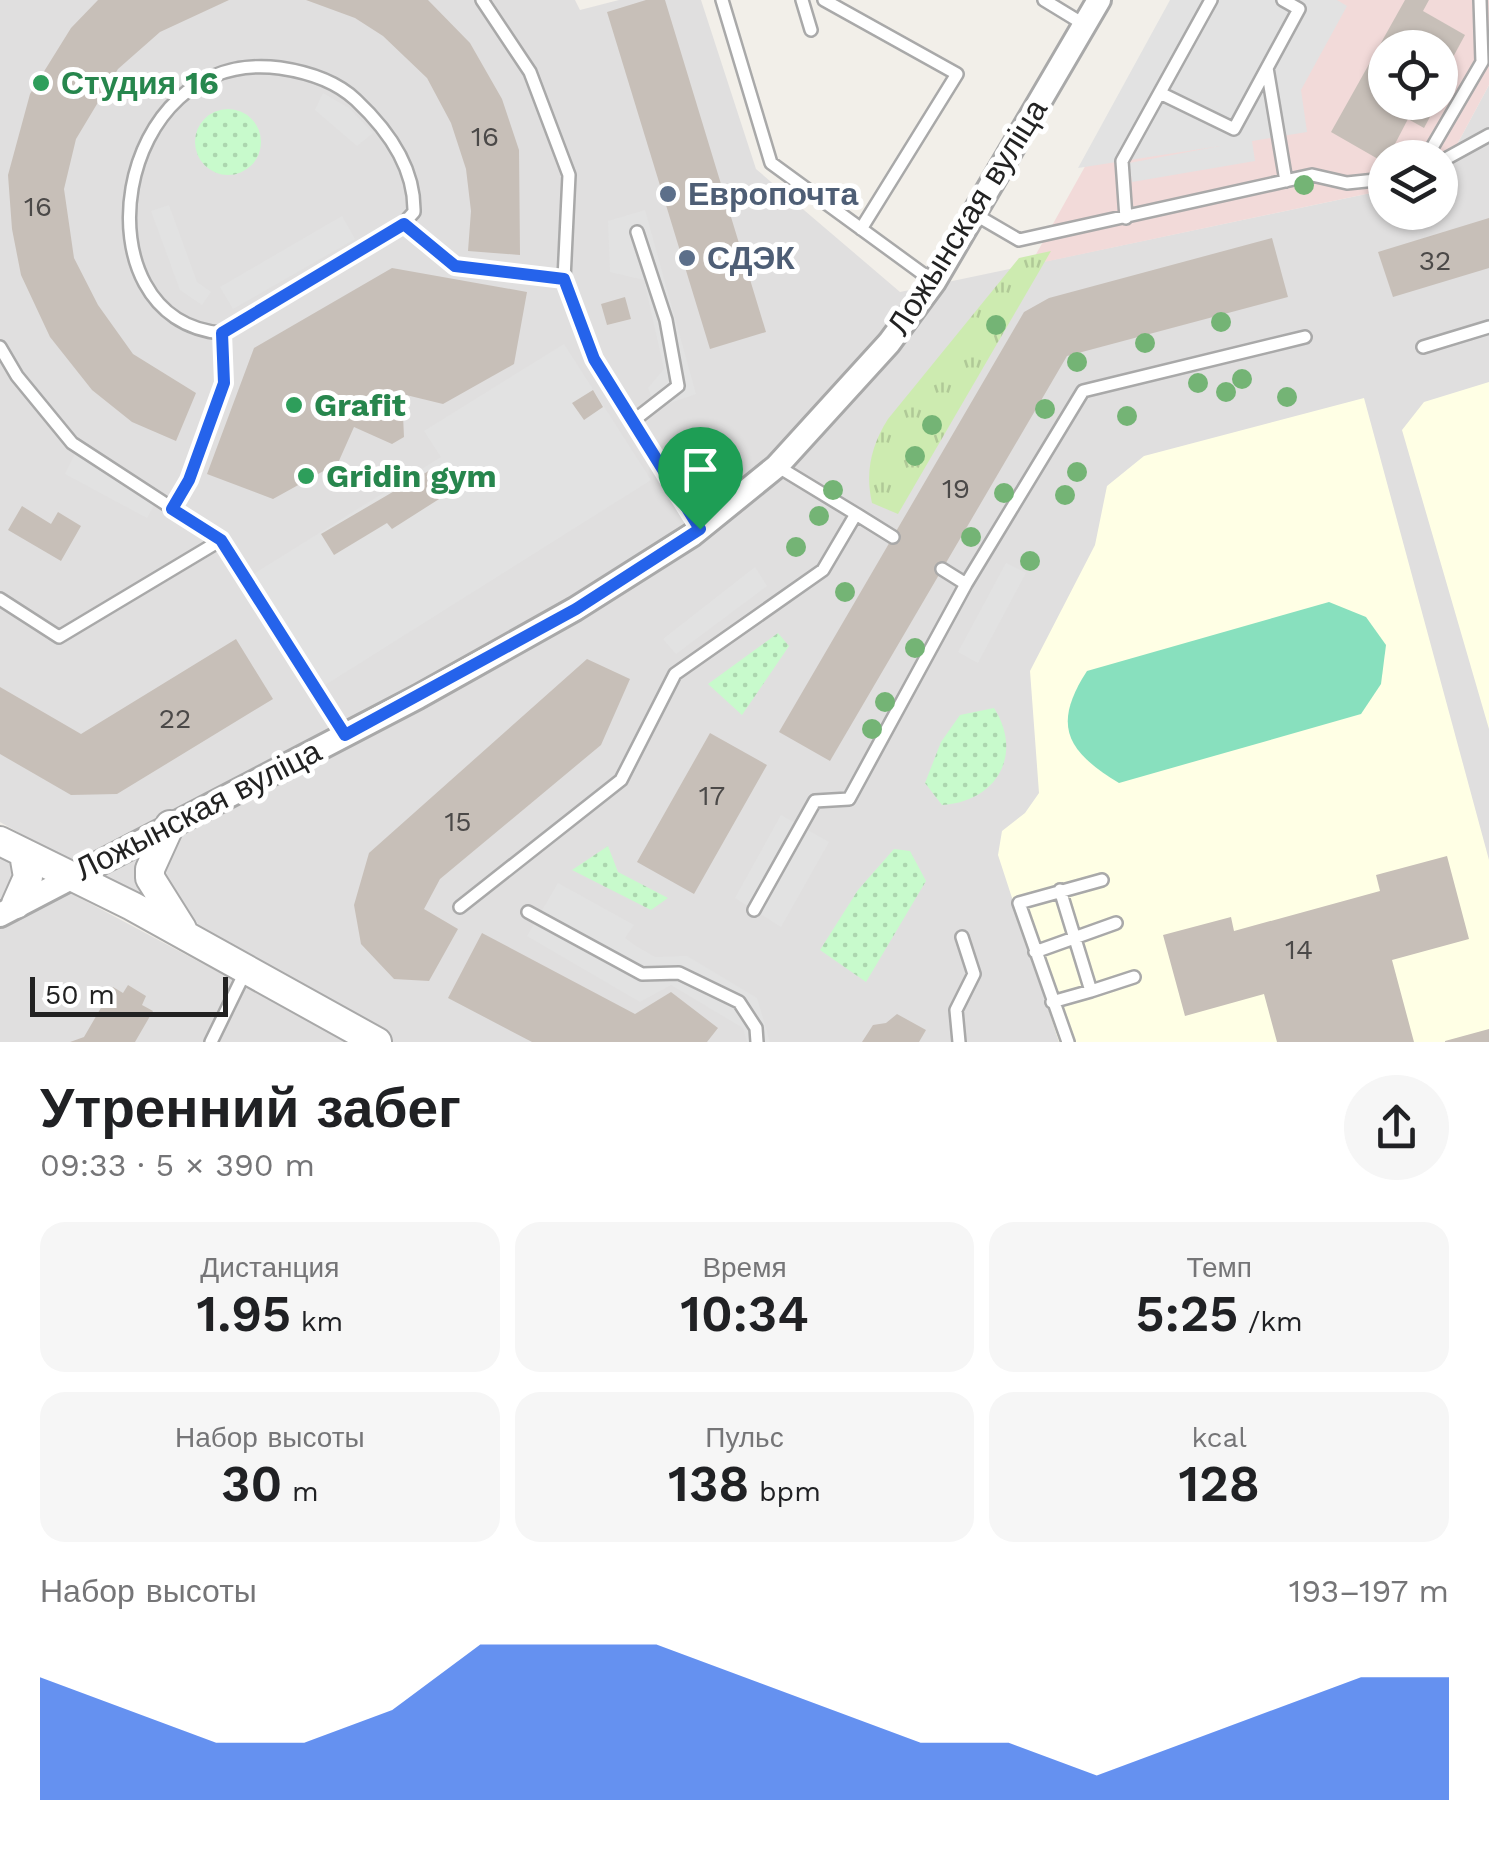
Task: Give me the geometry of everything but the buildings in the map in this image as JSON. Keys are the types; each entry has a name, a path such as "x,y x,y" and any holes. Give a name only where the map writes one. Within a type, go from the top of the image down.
{"street":[{"name":"Ложынская вуліца","path":"8,910 345,735 576,609 700,529 776,466 889,343 934,282 1099,0"},
{"path":"170,825 154,858 150,878 167,910 190,938"},
{"path":"12,848 72,875 378,1042"},
{"path":"8,910 28,876 12,848"}],"lane":[{"path":"482,0 530,72 570,175 564,279 594,359 700,529"},
{"path":"722,0 770,164 934,282"},
{"path":"802,0 811,30"},
{"path":"824,0 957,74 861,230"},
{"path":"1044,0 1085,25"},
{"path":"1126,218 1122,161 1211,0"},
{"path":"1160,92 1234,129 1298,8 1283,0"},
{"path":"1436,140 1482,62 1480,0"},
{"path":"1267,68 1286,180"},
{"path":"242,69 298,71 348,92 376,118 411,175 414,212 404,224 222,333 192,329 150,292 134,252 129,215 140,150 172,102 194,84 242,69"},
{"path":"1458,152 1489,135"},
{"path":"976,215 1019,240 1312,175 1347,183 1368,181"},
{"path":"404,224 455,266 564,279"},
{"path":"632,420 678,386 666,320 638,232"},
{"path":"1423,347 1489,327"},
{"path":"172,509 189,480 224,383 222,333"},
{"path":"754,910 815,801 849,799 966,584 1083,391 1304,336"},
{"path":"0,346 17,376 72,443 221,540 345,735"},
{"path":"776,466 893,537"},
{"path":"460,907 621,780 675,674 823,570 856,514"},
{"path":"0,599 59,637 221,540"},
{"path":"942,569 966,584"},
{"path":"1068,1042 1019,902 1102,880"},
{"path":"1060,890 1091,991"},
{"path":"528,912 642,974 679,972 739,1002 756,1028 757,1042"},
{"path":"1035,952 1116,923"},
{"path":"959,1042 956,1010 974,974 962,937"},
{"path":"211,1042 247,968"},
{"path":"1052,1002 1134,976"}],"shaded area":[{"path":"0,0 575,0 580,10 619,0 701,0 756,169 900,292 1368,194 1368,230 1458,230 1458,143 1489,85 1489,1042 388,1042 0,822"},
{"path":"1170,0 1337,0 1347,6 1301,90 1307,132 1252,141 1255,161 1132,182 1129,163 1220,146 1078,168"},
{"path":"1178,0 1489,0 1489,85 1458,143 1368,140 1368,194 1030,265"},
{"path":"323,93 349,108 373,133 357,146 315,110"},
{"path":"169,205 197,282 211,292 202,305 180,290 151,211"},
{"path":"645,210 696,394 656,408 648,388 664,369 644,280 610,272 608,221"},
{"path":"342,216 355,239 233,309 220,287"},
{"path":"564,344 651,480 322,687 252,575 441,457 424,431"},
{"path":"1489,382 1489,729 1402,430 1424,402"},
{"path":"1364,398 1489,860 1489,1042 1059,1042 998,855 1002,831 1025,813 1039,793 1030,671 1095,545 1107,486 1144,456"},
{"path":"75,454 158,498 147,518 65,474"},
{"path":"1006,563 1026,573 978,663 958,652"},
{"path":"755,567 767,586 676,654 663,639"},
{"path":"781,815 829,842 781,927 735,898"},
{"path":"0,856 93,905 349,1042 0,1042"},
{"path":"558,883 634,925 625,938 655,957 687,956 757,998 770,1042 747,1042 743,1028 671,985 640,1002 527,936"}],"green space":[{"path":"228,109 251,119 261,142 251,165 228,175 205,165 195,142 205,119"},
{"path":"1051,251 898,514 872,503 871,460 888,419 1019,258"},
{"path":"1329,602 1366,617 1386,645 1381,684 1361,714 1119,783 1076,748 1068,722 1070,707 1087,671"},
{"path":"778,633 789,646 742,715 708,684"},
{"path":"994,708 1006,743 1000,773 977,795 942,805 925,783 941,742 960,715"},
{"path":"608,846 618,872 668,898 651,910 572,870"},
{"path":"894,849 910,851 926,881 866,982 820,950 858,890"}],"place":[{"name":"Студия 16","path":"41,83"},
{"name":"Европочта","path":"668,194"},
{"name":"СДЭК","path":"687,258"},
{"name":"Grafit","path":"294,405"},
{"name":"Gridin gym","path":"306,476"}],"route":[{"path":"404,224 455,266 564,279 594,359 700,529 576,609 345,735 221,540 172,509 189,480 224,383 222,333 404,224"}]}
